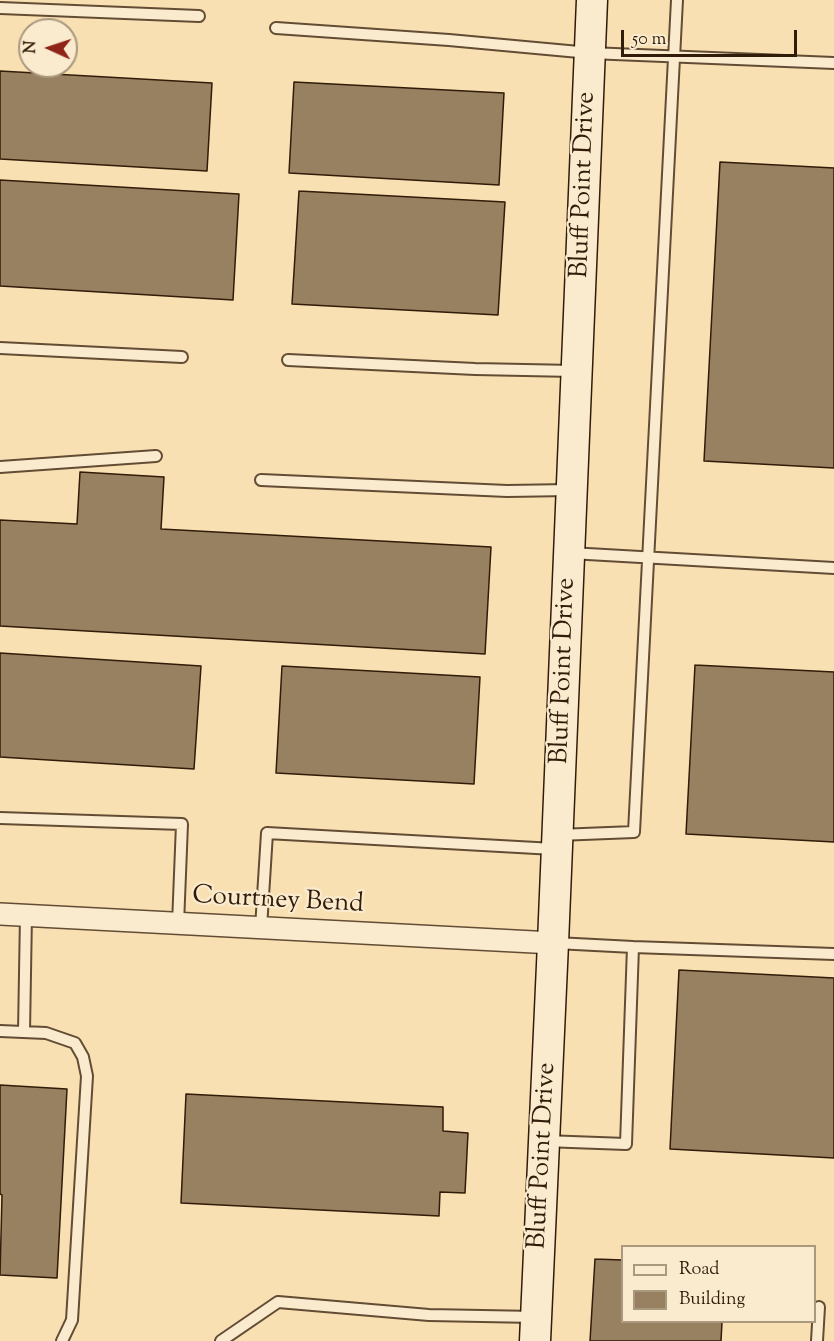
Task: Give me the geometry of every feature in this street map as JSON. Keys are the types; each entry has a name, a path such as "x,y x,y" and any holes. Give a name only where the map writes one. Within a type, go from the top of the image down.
{"street":[{"name":"Bluff Point Drive","path":"536,1329 592,0"},
{"name":"Courtney Bend","path":"0,914 553,943"}],"lane":[{"path":"261,928 267,833 557,842 634,832 677,0"},
{"path":"0,8 199,16"},
{"path":"276,28 590,53 834,63"},
{"path":"0,348 182,357"},
{"path":"288,360 475,369 577,371"},
{"path":"0,467 156,456"},
{"path":"261,480 507,491 572,490"},
{"path":"570,553 834,568"},
{"path":"0,818 182,824 178,924"},
{"path":"24,1032 26,915"},
{"path":"553,943 834,954"},
{"path":"544,1141 626,1144 633,947"},
{"path":"0,1031 46,1033 75,1043 83,1057 87,1076 72,1320 62,1341"},
{"path":"221,1341 278,1302 429,1315 536,1329"},
{"path":"817,1341 819,1306"}],"building":[{"path":"0,71 18,72 18,78 78,78 78,75 212,83 207,171 0,159"},
{"path":"294,82 504,93 499,185 289,173"},
{"path":"720,162 834,168 834,468 704,461"},
{"path":"0,180 239,194 233,300 0,286"},
{"path":"299,191 505,202 498,315 292,304"},
{"path":"80,472 164,477 161,529 491,547 485,654 0,626 0,520 77,524"},
{"path":"0,653 201,666 194,769 0,757"},
{"path":"695,665 834,672 834,842 686,834"},
{"path":"282,666 480,677 474,784 276,773"},
{"path":"679,970 834,978 834,1158 670,1149"},
{"path":"0,1085 67,1089 57,1278 0,1275 2,1195 0,1194"},
{"path":"186,1094 443,1107 443,1131 468,1133 465,1193 440,1192 439,1216 181,1203"},
{"path":"595,1259 621,1260 621,1323 722,1323 721,1341 590,1341"}]}
